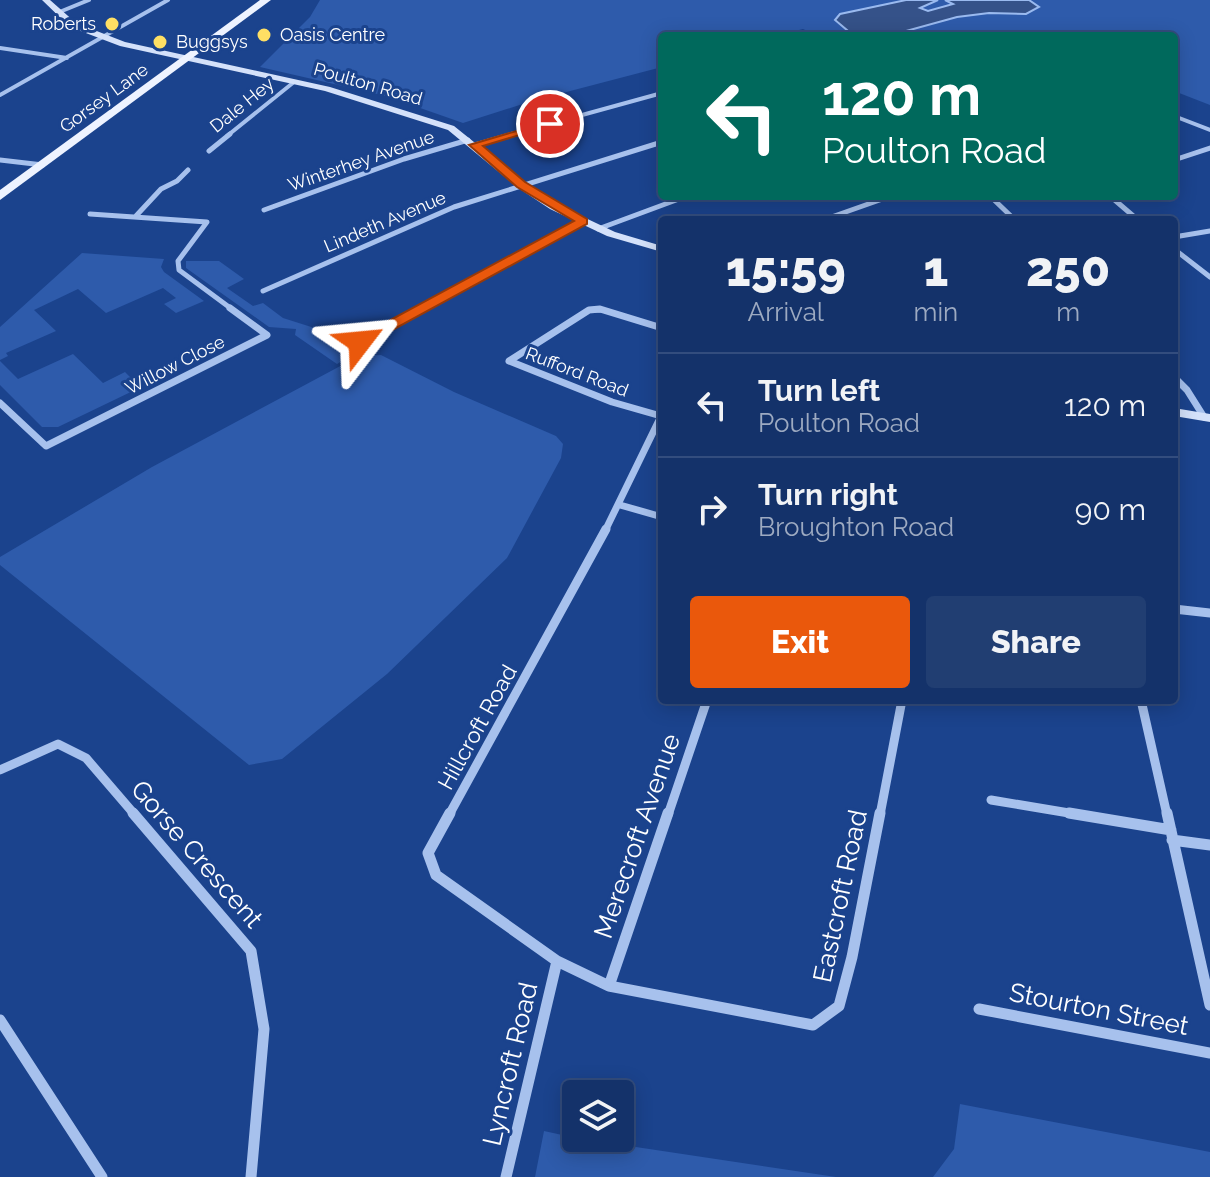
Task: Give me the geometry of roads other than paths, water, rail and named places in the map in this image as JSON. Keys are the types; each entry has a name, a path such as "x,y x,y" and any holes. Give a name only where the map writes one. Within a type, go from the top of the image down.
{"main road":[{"name":"Poulton Road","path":"46,0 73,25 105,38 187,60 370,101 451,128 521,185 582,222 658,248"},
{"name":"Gorsey Lane","path":"0,196 266,0"},
{"path":"1178,413 1207,418"}],"street":[{"path":"57,13 89,0"},
{"path":"0,92 105,38 168,0"},
{"path":"0,48 67,58"},
{"name":"Dale Hey","path":"209,151 294,82"},
{"name":"Winterhey Avenue","path":"264,210 404,159 658,94"},
{"path":"1178,118 1210,130"},
{"name":"Lindeth Avenue","path":"263,291 454,207 658,143"},
{"path":"1178,159 1210,148"},
{"path":"0,160 43,165"},
{"path":"90,214 135,217 161,189 177,181 188,170"},
{"path":"598,229 676,200"},
{"path":"834,216 880,200"},
{"path":"994,200 1011,216"},
{"path":"1115,200 1133,216"},
{"name":"Willow Close","path":"0,403 46,446 267,335 179,270 178,261 207,222 135,217"},
{"path":"360,342 582,222"},
{"path":"1178,236 1210,231"},
{"path":"1178,252 1210,277"},
{"name":"Rufford Road","path":"658,327 600,309 589,310 509,361 603,399 658,414"},
{"path":"1178,381 1207,418"},
{"name":"Hillcroft Road","path":"609,986 557,961 436,875 428,853 620,505 658,424"},
{"path":"620,505 658,516"},
{"path":"1178,609 1210,613"},
{"name":"Merecroft Avenue","path":"609,986 706,704"},
{"name":"Eastcroft Road","path":"609,986 813,1025 828,1017 839,1006 852,957 901,704"},
{"path":"1142,704 1210,1005"},
{"name":"Gorse Crescent","path":"0,770 58,744 86,758 251,951 264,1029 251,1177"},
{"path":"991,800 1210,845"},
{"name":"Lyncroft Road","path":"506,1177 557,961"},
{"name":"Stourton Street","path":"979,1009 1210,1053"},
{"path":"0,1020 102,1177"}],"place":[{"name":"Roberts","path":"112,24"},
{"name":"Oasis Centre","path":"264,35"},
{"name":"Buggsys","path":"160,42"}]}
